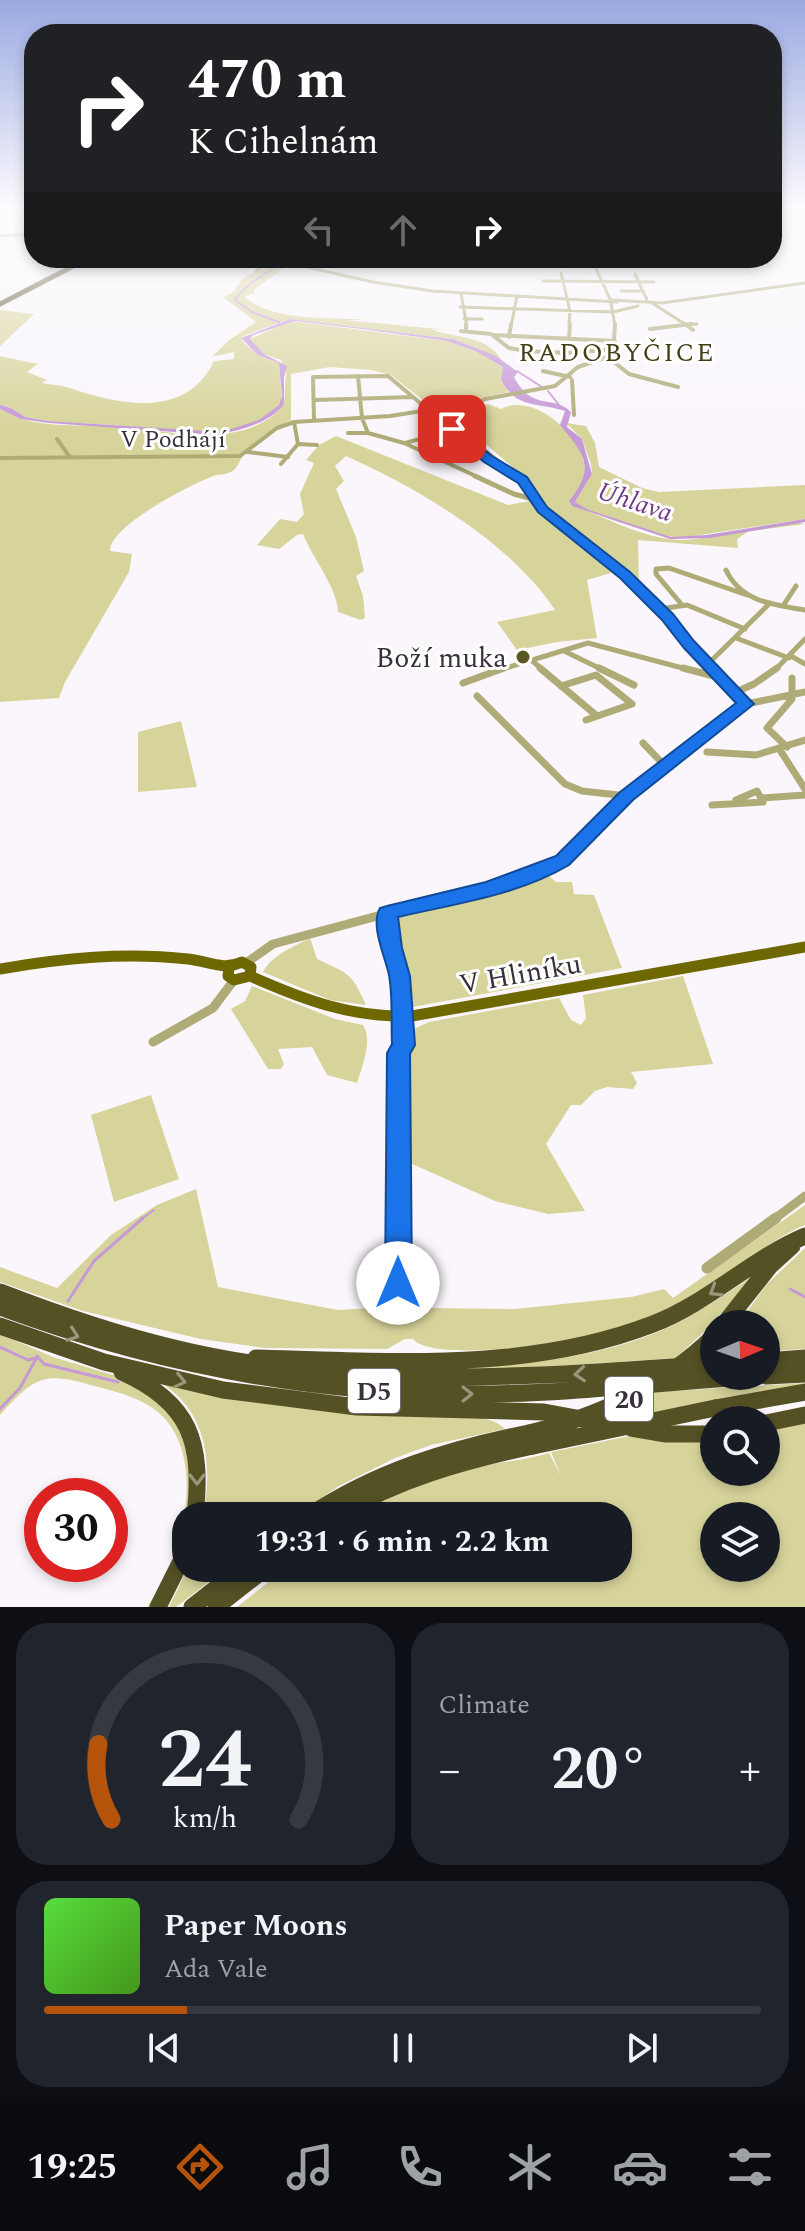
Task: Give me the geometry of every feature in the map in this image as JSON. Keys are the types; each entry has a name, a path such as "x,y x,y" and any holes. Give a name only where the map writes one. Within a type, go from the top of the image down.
{"highway":[{"path":"0,303 43,281"},
{"path":"736,1310 770,1266 805,1236"},
{"path":"211,1357 466,1361 525,1357 572,1349 635,1331 672,1315 720,1289 773,1251 805,1236"},
{"name":"D5","path":"0,1292 120,1334 211,1357 326,1373 417,1379 539,1377 700,1365"},
{"name":"D5","path":"0,1307 92,1342 161,1361 272,1382 476,1394 700,1380"},
{"path":"0,1326 104,1362 223,1390 322,1404 417,1411 544,1412 666,1434 700,1434"},
{"name":"20","path":"359,1502 409,1477 531,1440 583,1419 638,1394 682,1365 700,1349"},
{"path":"780,1360 805,1358"},
{"path":"104,1362 159,1391 181,1416 196,1457 195,1502"},
{"path":"780,1375 805,1374"},
{"path":"531,1440 805,1392"},
{"path":"780,1420 805,1415"},
{"name":"20","path":"331,1502 404,1464 463,1446 531,1440"},
{"path":"158,1607 172,1579"},
{"path":"192,1607 224,1582"},
{"path":"216,1607 248,1582"}],"main road":[{"name":"V Hliníku","path":"250,976 348,1015 401,1017 805,947"},
{"path":"0,969 56,959 118,955 190,959 229,968"},
{"path":"238,962 246,963 251,970 250,976 234,980 227,974 229,968 238,962"}],"street":[{"path":"380,281 461,294 648,303 805,283"},
{"path":"543,281 654,282"},
{"path":"563,281 570,311 569,339"},
{"path":"574,415 571,379 578,367 609,358 616,349 612,301 601,281"},
{"path":"617,281 621,292 643,291"},
{"path":"638,282 648,303 693,330"},
{"path":"461,294 463,331 615,341"},
{"path":"506,346 517,296"},
{"path":"483,307 485,298"},
{"path":"460,307 613,312 663,300"},
{"path":"464,319 482,319"},
{"path":"645,324 652,331 697,324"},
{"path":"491,334 506,346 519,350 562,353 616,349"},
{"path":"609,358 617,372 678,387"},
{"path":"543,371 571,379"},
{"path":"358,376 362,418 368,433"},
{"path":"314,419 313,377 388,376 488,459 508,469"},
{"path":"571,379 548,388 477,402 461,410 457,420 462,430 526,484 543,510 625,575 660,609 689,645 746,704"},
{"path":"555,386 571,390"},
{"path":"314,400 413,397"},
{"name":"V Podhájí","path":"0,458 233,457 248,452 277,428 294,422 362,418 431,409 461,410"},
{"path":"281,464 298,444 294,422"},
{"path":"404,443 453,430"},
{"path":"348,433 368,433 404,443 514,494 536,500"},
{"path":"57,439 69,456"},
{"path":"298,444 317,445"},
{"path":"248,452 288,457"},
{"path":"745,629 682,605 656,574 656,569 673,569 770,603 805,610"},
{"path":"726,570 731,583 747,595"},
{"path":"783,606 796,586"},
{"path":"709,663 770,603"},
{"path":"660,609 682,605"},
{"path":"736,638 805,664"},
{"path":"736,692 747,688 790,657 805,639"},
{"path":"463,683 584,643 725,679"},
{"path":"564,651 634,685"},
{"path":"530,659 597,716"},
{"path":"561,686 596,675 632,704 586,720"},
{"path":"792,678 792,699 767,728 784,748 805,789"},
{"path":"246,963 273,944 489,888 549,868 562,860 627,796 746,704 805,692"},
{"path":"477,696 565,784 582,791 627,796"},
{"path":"707,752 756,755 805,740"},
{"path":"643,743 665,766"},
{"path":"712,805 763,802 761,798 805,795"},
{"path":"387,913 391,948 400,976 398,1283"},
{"path":"153,1042 213,1008 234,980"},
{"path":"707,1268 805,1196"}],"shaded area":[{"path":"241,281 266,281 254,293 244,297 286,315 459,331 430,329 480,342 502,361 453,339 290,319 243,336 241,340 258,355 279,363 282,401 268,416 251,426 208,433 56,422 25,417 0,405 0,356 38,364 27,372 47,380 42,383 111,400 151,403 170,400 187,392 202,380 214,361 234,359 234,352 212,357 229,340 256,322 223,297 235,291"},
{"path":"0,310 34,314 0,346"},
{"path":"290,319 453,339 496,356 518,372 514,377 528,395 571,412 567,427 582,439 592,474 575,502 589,510 671,537 707,535 805,519 805,522 710,538 670,539 572,506 569,501 585,470 581,453 560,425 565,411 520,400 506,389 501,379 503,367 477,352 447,341 362,329 295,321 253,335 250,339 264,354 287,366 284,405 262,422 216,435 49,423 21,419 0,409 0,405 25,417 47,421 222,432 259,420 279,405 282,396 279,363 258,355 241,338"},
{"path":"291,321 447,341 477,352 503,367 501,379 508,392 458,407 428,404 391,375 371,370 330,367 291,374 291,420 251,446 232,472 216,475 172,496 137,518 113,541 110,551 132,554 129,572 65,682 59,698 0,702 0,409 22,419 58,425 206,435 249,428 284,405 286,373 281,360 264,354 250,339"},
{"path":"488,404 501,409 514,405 528,406 556,421 568,432 583,458 584,476 570,504 625,527 654,536 683,540 764,526 805,524 749,531 737,539 738,548 638,540 639,583 543,506 529,481 474,434 476,427 470,426 465,416 471,410"},
{"path":"566,423 586,426 595,443 599,467 642,488 659,492 805,485 805,519 681,538 596,513 575,502 592,474 591,464 582,439"},
{"path":"336,436 508,505 530,501 614,572 587,580 597,638 517,650 497,622 555,610 536,585 489,540 461,520 403,484 346,456 335,466 344,481 336,489 356,537 364,571 356,576 363,596 365,618 361,620 338,612 329,583 303,534 279,549 257,545 280,519 297,522 304,514 300,494 314,463 306,460 319,445"},
{"path":"181,721 197,787 138,792 138,732"},
{"path":"548,875 556,882 572,882 574,894 594,895 622,968 413,1007 410,971 402,970 393,932 394,918 510,889"},
{"path":"310,938 317,959 348,975 366,1005 330,1000 263,972 277,956"},
{"path":"683,976 713,1064 631,1072 637,1083 633,1089 607,1087 595,1091 581,1105 571,1105 546,1144 585,1211 548,1214 495,1201 401,1159 402,1057 408,1054 407,1032 429,1022 559,998 571,1020 581,1025 586,1018 583,995"},
{"path":"252,986 335,1019 363,1025 367,1046 357,1083 327,1075 312,1047 278,1049 284,1064 281,1069 268,1069 231,1009 245,1001"},
{"path":"151,1095 179,1179 114,1202 91,1115"},
{"path":"196,1189 218,1287 338,1310 388,1307 403,1294 424,1308 515,1309 631,1297 664,1289 673,1298 805,1205 805,1225 775,1241 687,1303 666,1313 583,1338 502,1349 446,1350 425,1346 413,1339 405,1339 387,1349 265,1348 201,1339 83,1311 0,1282 0,1267 57,1288 111,1235 157,1205"},
{"path":"805,1248 805,1349 780,1350 780,1310 748,1310 767,1284"},
{"path":"753,1276 724,1310 700,1310 700,1335 676,1358 512,1369 471,1368 547,1360 622,1345 669,1327"},
{"path":"0,1334 53,1357 123,1378 159,1395 188,1440 190,1502 186,1502 187,1481 183,1455 174,1431 158,1412 138,1400 68,1379 45,1379 24,1390 0,1415"},
{"path":"159,1382 361,1414 479,1418 498,1423 505,1429 431,1445 395,1458 339,1486 316,1502 205,1502 207,1478 203,1441 188,1408"},
{"path":"805,1383 805,1386 650,1414 642,1400 655,1392 780,1390 780,1384"},
{"path":"805,1419 805,1607 237,1607 268,1582 632,1582 632,1502 381,1502 458,1471 549,1453 561,1476 551,1452 635,1435 700,1439 700,1486 780,1486 780,1426"},
{"path":"172,1560 172,1572 154,1607 147,1607 160,1587"},
{"path":"181,1582 209,1582 176,1607 169,1607"}],"waterway":[{"path":"254,281 235,300 252,312 279,322"},
{"path":"517,371 542,387"},
{"path":"548,391 559,405"},
{"path":"140,1220 154,1210"},
{"path":"68,1301 94,1261 143,1218"},
{"path":"790,1289 805,1297"},
{"path":"0,1347 28,1360 35,1358"},
{"path":"37,1356 44,1364 118,1382"},
{"path":"0,1409 20,1388 37,1357"}],"place":[{"name":"Boží muka","path":"523,657"}],"district":[{"name":"RADOBYČICE","path":"617,352"}],"route":[{"path":"398,1283 399,1053 403,1045 400,976 391,948 387,913 489,888 549,868 562,860 627,796 746,704 689,645 668,617 625,575 543,510 522,480 488,459 452,429"}],"water label":[{"name":"Úhlava","path":"635,501"}]}
